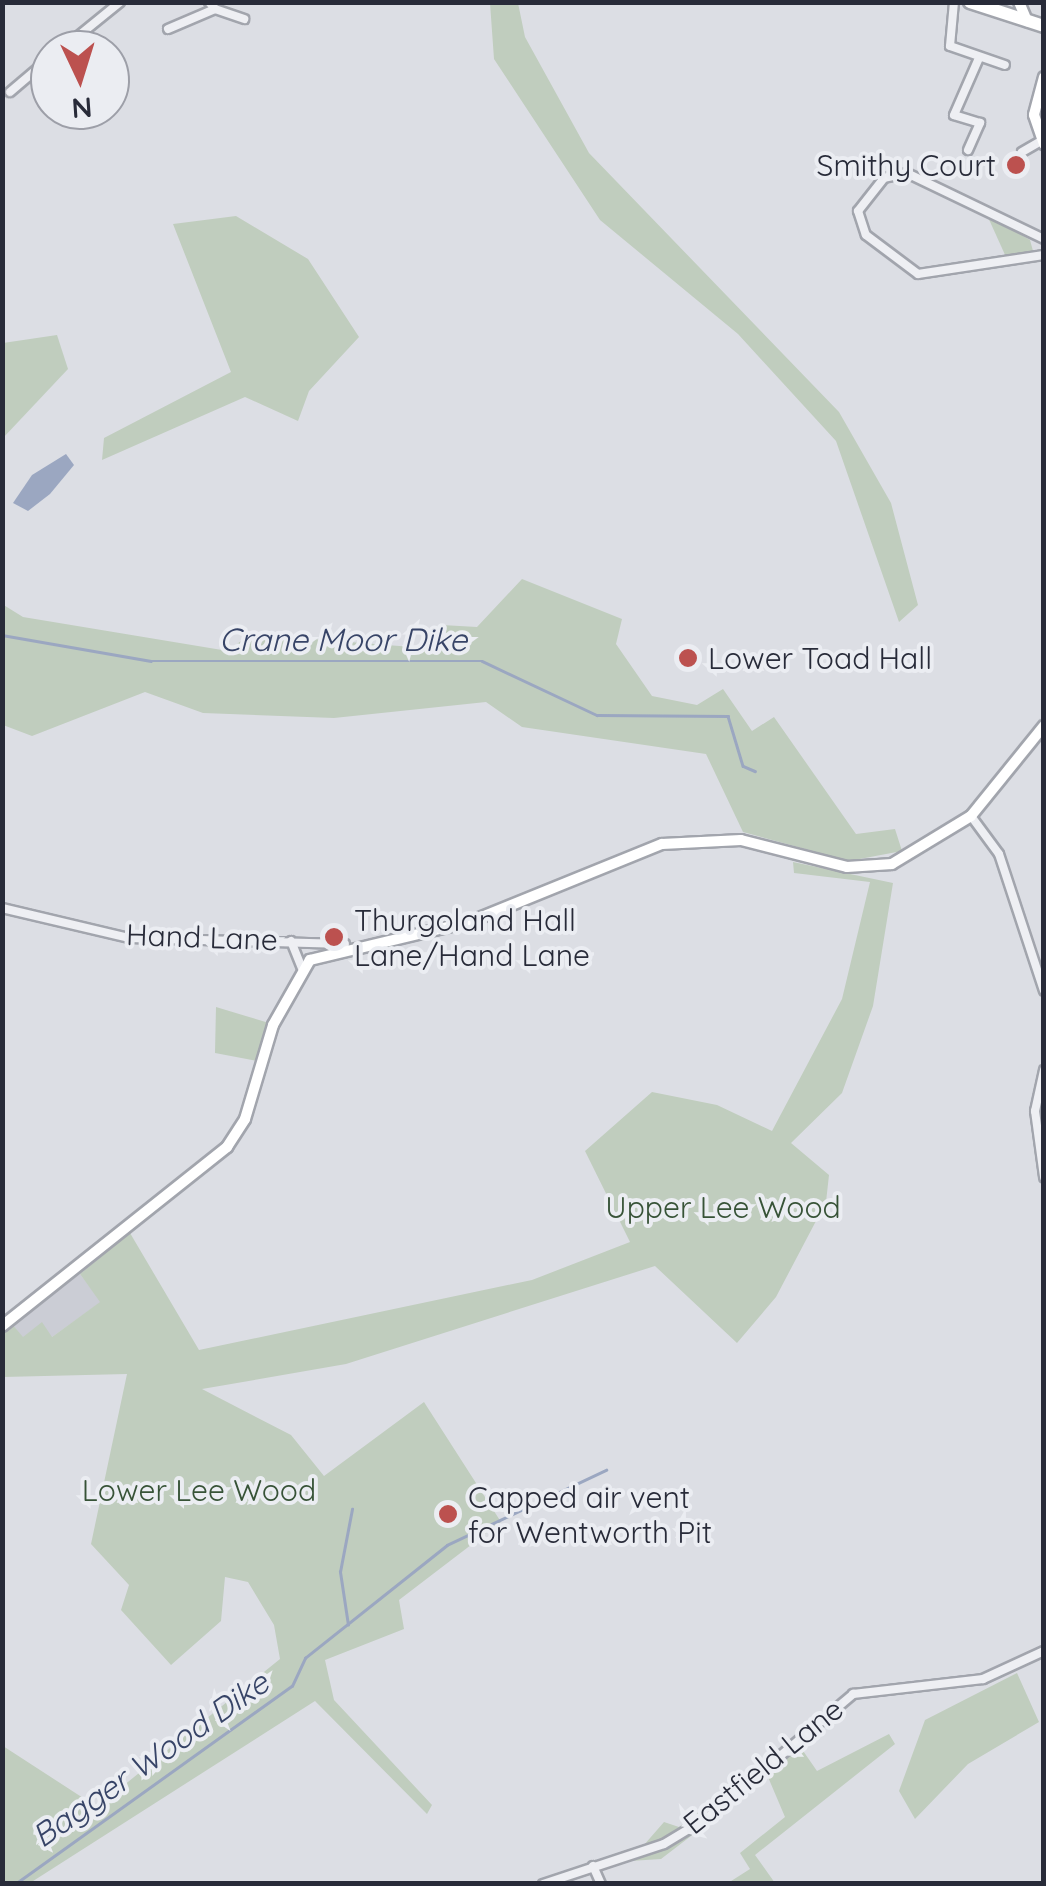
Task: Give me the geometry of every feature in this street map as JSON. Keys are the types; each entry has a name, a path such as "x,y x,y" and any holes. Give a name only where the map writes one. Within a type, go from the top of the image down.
{"highway":[{"path":"970,2 1044,26"}],"street":[{"path":"85,30 120,2"},
{"path":"954,2 950,46 1005,66"},
{"path":"1019,2 1027,21"},
{"path":"168,28 212,6 244,20"},
{"path":"968,150 980,123 954,114 979,58"},
{"path":"10,92 30,75"},
{"path":"1022,152 1042,142 1034,115 1044,77"},
{"path":"1044,239 907,174 884,178 858,211 866,235 918,274 1044,255"},
{"path":"2,1326 227,1147 302,968 345,944 472,921 662,844 740,840 847,867 885,866 971,816 1044,726"},
{"path":"971,816 999,854 1044,991"},
{"name":"Hand Lane","path":"2,908 129,938 345,944"},
{"path":"291,940 302,968"},
{"path":"1044,1070 1036,1111 1044,1177"},
{"name":"Eastfield Lane","path":"544,1884 664,1844 707,1818 853,1694 983,1679 1044,1651"},
{"path":"592,1866 601,1884"}],"shaded area":[{"path":"80,1274 101,1302 52,1337 22,1337 12,1324"}],"green space":[{"path":"490,3 518,3 525,37 589,153 839,412 891,503 918,605 899,622 836,441 738,334 600,220 494,59"},
{"path":"987,215 1030,240 1033,251 1006,257"},
{"path":"236,216 308,259 359,337 309,391 298,421 245,397 102,460 104,438 231,372 173,224"},
{"path":"57,335 68,369 3,438 3,343"},
{"path":"522,579 622,619 616,644 652,696 697,705 723,689 752,731 774,717 856,834 895,829 902,851 849,861 743,832 706,754 522,727 486,702 334,718 203,713 145,692 32,736 3,725 2,604 23,617 228,651 250,634 424,648 442,625 477,627"},
{"path":"793,862 893,883 873,1006 842,1093 791,1143 829,1175 826,1202 776,1297 737,1343 655,1266 346,1364 202,1389 291,1435 324,1476 424,1402 501,1522 399,1600 404,1629 325,1660 334,1700 432,1805 427,1814 315,1701 30,1883 3,1883 3,1746 97,1807 280,1659 274,1625 248,1582 225,1577 221,1621 171,1665 121,1610 129,1585 91,1544 127,1374 3,1377 3,1333 12,1324 23,1337 42,1322 52,1337 100,1302 80,1274 130,1233 199,1350 532,1280 630,1242 585,1151 652,1092 717,1105 772,1131 842,999 870,882 794,873"},
{"path":"216,1007 269,1023 258,1061 215,1053"},
{"path":"1017,1673 1039,1722 968,1764 915,1819 899,1791 925,1720"},
{"path":"889,1734 895,1744 755,1855 775,1883 728,1883 750,1869 740,1853 785,1817 768,1777 661,1859 630,1861 664,1822 679,1827 768,1757 771,1768 799,1745 817,1771"}],"water":[{"path":"66,454 74,465 50,494 28,511 13,503 32,475"}],"waterway":[{"name":"Crane Moor Dike","path":"2,635 151,661 482,661 597,715 728,716 743,766 755,771"},
{"name":"Bagger Wood Dike","path":"15,1884 292,1686 305,1658 447,1545 606,1470"},
{"name":"Bagger Wood Dike","path":"348,1625 340,1572 352,1509"}],"place":[{"name":"Smithy Court","path":"1016,165"},
{"name":"Lower Toad Hall","path":"688,658"},
{"name":"Thurgoland Hall Lane/Hand Lane","path":"334,937"},
{"name":"Capped air vent for Wentworth Pit","path":"448,1514"}],"park label":[{"name":"Upper Lee Wood","path":"723,1207"},
{"name":"Lower Lee Wood","path":"199,1490"}]}
